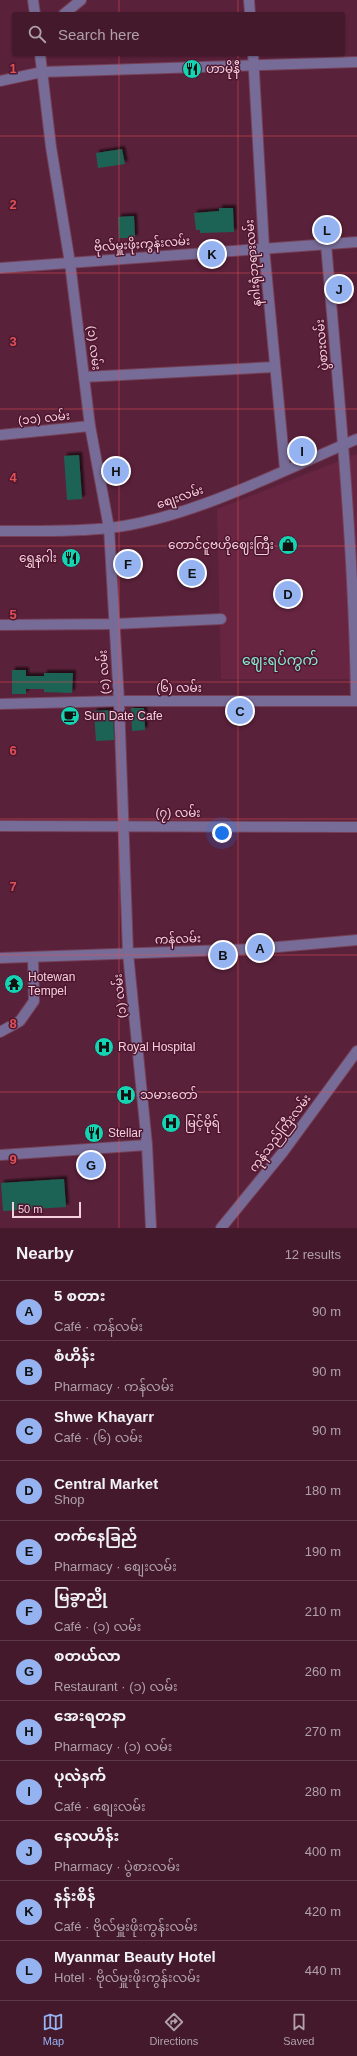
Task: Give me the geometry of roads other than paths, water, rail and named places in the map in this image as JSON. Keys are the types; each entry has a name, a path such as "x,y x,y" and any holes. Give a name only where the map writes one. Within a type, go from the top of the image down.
{"street":[{"path":"33,0 35,12"},
{"path":"66,12 81,0"},
{"path":"249,0 250,12"},
{"name":"(၁) လမ်း","path":"40,56 70,263 90,426 110,528 119,701 128,953 147,1145"},
{"name":"နဂါးရုံဘုရားလမ်း","path":"253,56 264,248 286,469"},
{"path":"0,81 42,72 357,62"},
{"name":"ဗိုလ်မှူးဖိုးကွန်းလမ်း","path":"0,268 357,242"},
{"name":"ပွဲစားလမ်း","path":"326,244 344,444 355,627 356,702"},
{"path":"84,377 275,367"},
{"name":"(၁၁) လမ်း","path":"0,435 90,426"},
{"name":"စျေးလမ်း","path":"0,531 110,528 171,515 357,439"},
{"path":"0,625 114,624 221,619"},
{"name":"(၆) လမ်း","path":"0,704 119,701 356,702"},
{"name":"(၇) လမ်း","path":"0,826 357,827"},
{"name":"ကန်လမ်း","path":"0,958 255,950 357,940"},
{"path":"0,1032 20,1021 34,1001 33,957"},
{"name":"ကုန်သည်ကြီးလမ်း","path":"221,1228 282,1152 357,1051"},
{"path":"0,1156 147,1145 151,1228"}],"place":[{"name":"ဟာမိုနီ","path":"192,69"},
{"name":"Myanmar Beauty Hotel","path":"327,230"},
{"name":"နန်းစိန်","path":"212,254"},
{"name":"နေလဟိန်း","path":"339,289"},
{"name":"ပုလဲနက်","path":"302,451"},
{"name":"အေးရတနာ","path":"116,471"},
{"name":"တောင်ငူဗဟိုဈေးကြီး","path":"288,545"},
{"name":"ရွှေနဂါး","path":"71,558"},
{"name":"မြခွာညို","path":"128,564"},
{"name":"တက်နေခြည်","path":"192,573"},
{"name":"Central Market","path":"288,594"},
{"name":"Shwe Khayarr","path":"240,711"},
{"name":"Sun Date Cafe","path":"70,716"},
{"name":"5 စတား","path":"260,948"},
{"name":"စံဟိန်း","path":"223,955"},
{"name":"Hotewan Tempel","path":"14,984"},
{"name":"Royal Hospital","path":"104,1047"},
{"name":"သမားတော်","path":"126,1095"},
{"name":"မြင့်မိုရ်","path":"171,1123"},
{"name":"Stellar","path":"94,1133"},
{"name":"စတယ်လာ","path":"91,1165"}],"district":[{"name":"ဈေးရပ်ကွက်","path":"280,660"}]}
